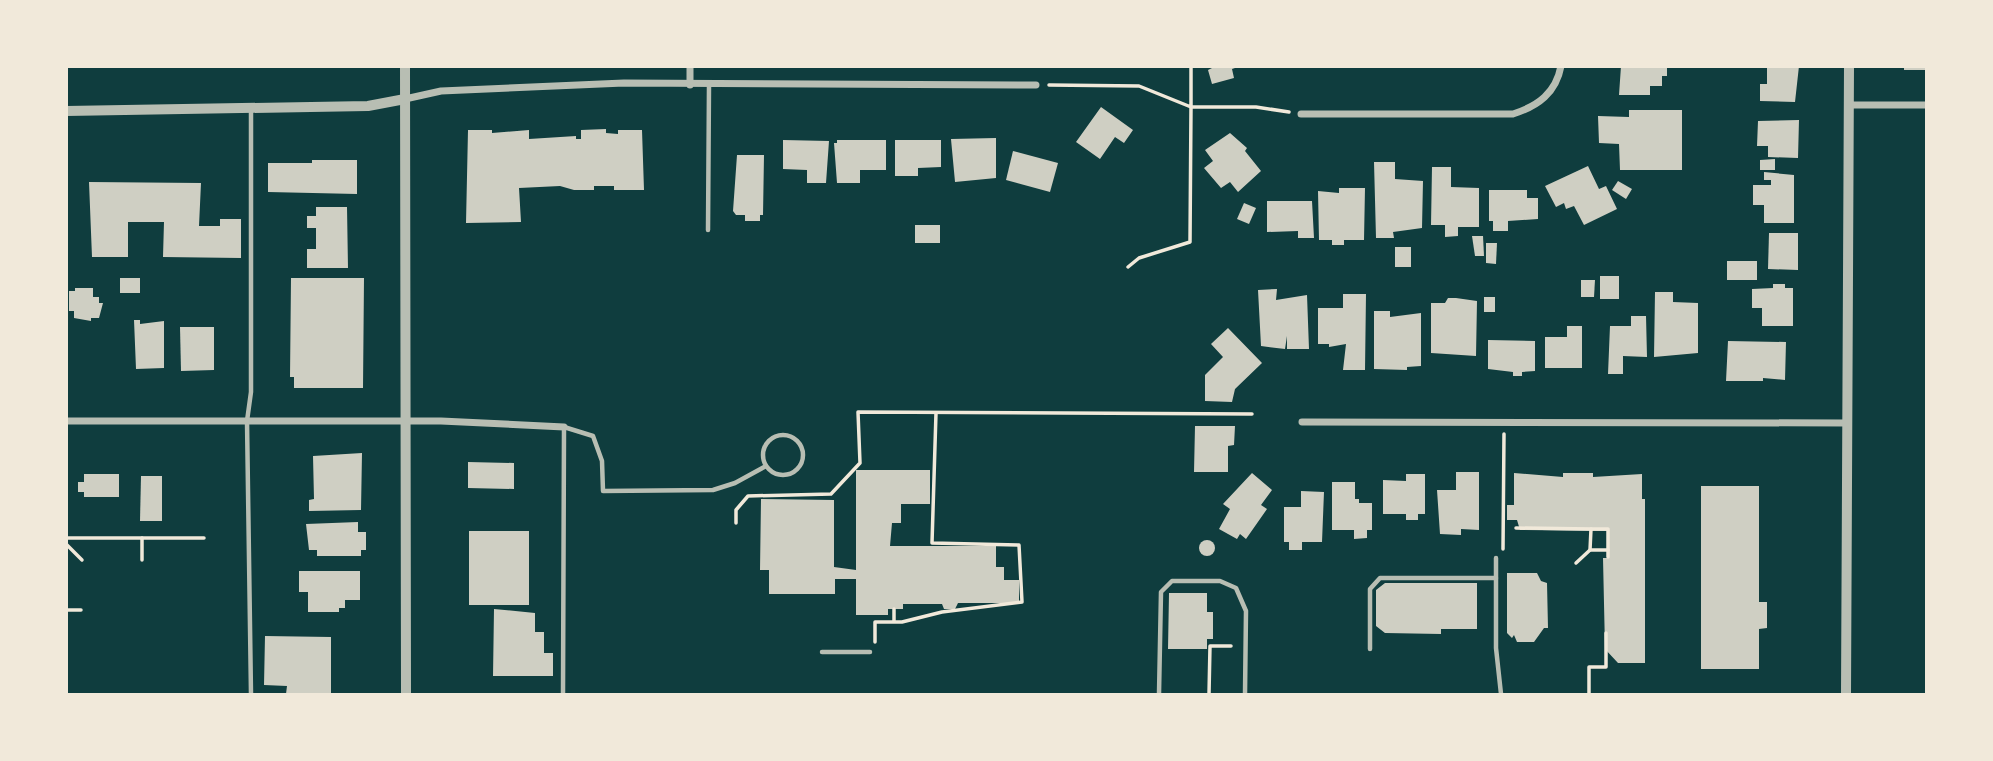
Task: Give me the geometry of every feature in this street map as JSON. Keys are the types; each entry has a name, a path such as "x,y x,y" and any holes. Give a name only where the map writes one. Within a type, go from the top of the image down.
{"street":[{"path":"405,66 405,695"},
{"path":"690,66 690,85"},
{"path":"1301,114 1513,114 1535,107 1550,91 1561,66"},
{"path":"1846,695 1849,66"},
{"path":"66,111 368,106 441,91 624,83 1035,85"},
{"path":"1849,105 1927,105"},
{"path":"66,421 406,421 564,427"},
{"path":"1302,422 1847,423"}],"lane":[{"path":"708,230 709,85"},
{"path":"251,110 251,392 247,421 251,695"},
{"path":"563,695 564,427 593,436 603,461 603,491 713,490 735,483 766,466"},
{"path":"784,435 797,440 803,459 792,474 779,475 766,466 763,451 771,439 784,435"},
{"path":"1496,558 1496,648 1501,695"},
{"path":"1370,649 1370,589 1380,578 1496,578"},
{"path":"1159,695 1161,592 1171,581 1220,581 1236,588 1246,611 1245,695"},
{"path":"822,652 870,652"}],"path":[{"path":"1128,267 1139,258 1190,242 1191,66"},
{"path":"1035,85 1139,86 1191,107 1256,107 1301,114"},
{"path":"736,523 736,510 748,496 831,494 860,463 858,412 1252,414"},
{"path":"875,622 894,622 949,610 1022,603 1019,545 932,543 936,413"},
{"path":"1503,544 1505,422"},
{"path":"1516,528 1608,529 1608,557"},
{"path":"1590,550 1591,529"},
{"path":"66,538 204,538"},
{"path":"142,538 142,560"},
{"path":"66,544 82,560"},
{"path":"1576,563 1590,550 1608,550"},
{"path":"894,609 894,622"},
{"path":"66,610 81,610"},
{"path":"1589,695 1590,667 1606,667 1606,633"},
{"path":"1209,695 1210,639"},
{"path":"1210,646 1231,646"}],"building":[{"path":"1216,66 1238,67 1232,69 1234,78 1212,84 1208,70"},
{"path":"1621,66 1667,66 1667,76 1662,76 1662,86 1650,86 1650,95 1619,95"},
{"path":"1767,66 1799,66 1795,102 1760,101 1760,84 1767,84"},
{"path":"1904,66 1926,66 1926,70 1904,70"},
{"path":"1101,107 1133,130 1124,143 1115,137 1100,159 1076,142"},
{"path":"1629,110 1682,110 1682,170 1620,170 1619,144 1599,143 1598,116 1629,117"},
{"path":"1799,120 1798,158 1768,157 1768,146 1757,146 1758,121"},
{"path":"606,129 606,133 618,134 618,130 642,130 644,190 614,190 614,186 594,186 594,190 574,190 560,186 519,188 521,222 466,223 468,130 492,130 492,133 529,130 529,139 576,136 576,139 581,139 581,130"},
{"path":"1230,133 1247,148 1245,151 1261,171 1238,192 1230,182 1221,188 1204,168 1213,161 1205,150"},
{"path":"996,138 996,178 955,182 951,139"},
{"path":"783,140 829,141 826,183 807,183 807,170 783,169"},
{"path":"837,140 886,140 886,170 860,170 860,183 837,183 834,143 837,143"},
{"path":"895,140 941,140 941,167 918,168 918,176 895,176"},
{"path":"1013,151 1058,163 1050,192 1006,180"},
{"path":"737,155 764,155 763,215 760,215 760,221 745,221 745,215 736,215 733,211"},
{"path":"1775,159 1775,170 1760,170 1760,160"},
{"path":"312,160 357,160 357,194 268,192 268,163 312,163"},
{"path":"1374,162 1395,162 1395,179 1423,181 1422,228 1393,232 1394,238 1376,238"},
{"path":"1588,166 1599,189 1606,186 1617,209 1584,225 1574,206 1566,209 1564,203 1556,207 1545,186"},
{"path":"1432,167 1451,167 1451,187 1479,188 1479,227 1458,227 1458,236 1445,237 1445,225 1431,225"},
{"path":"1764,172 1794,175 1794,223 1764,223 1764,205 1753,205 1753,185 1771,185 1771,180 1764,180"},
{"path":"1618,181 1632,189 1626,199 1612,190"},
{"path":"89,182 201,183 199,226 220,226 220,219 241,219 241,258 163,257 164,222 128,222 128,257 92,257"},
{"path":"1339,188 1365,188 1364,240 1344,240 1344,245 1332,245 1332,240 1319,240 1318,191 1339,193"},
{"path":"1489,190 1527,190 1527,198 1538,198 1538,219 1508,221 1508,231 1493,231 1493,221 1489,221"},
{"path":"1267,201 1312,201 1314,238 1298,238 1298,231 1267,232"},
{"path":"1244,203 1256,208 1249,224 1237,219"},
{"path":"316,207 347,207 348,268 307,268 307,249 316,249 316,228 307,228 307,216 316,216"},
{"path":"915,225 940,225 940,243 915,243"},
{"path":"1769,233 1798,233 1798,270 1768,269"},
{"path":"1472,236 1483,236 1484,256 1475,256"},
{"path":"1486,243 1497,243 1496,264 1486,263"},
{"path":"1395,247 1411,247 1411,267 1395,267"},
{"path":"1727,261 1757,261 1757,280 1727,280"},
{"path":"1600,276 1619,276 1619,299 1600,299"},
{"path":"120,278 140,278 140,293 120,293"},
{"path":"291,278 364,278 363,388 294,388 294,377 290,377"},
{"path":"1581,280 1595,280 1594,297 1581,297"},
{"path":"1773,284 1785,284 1785,288 1793,288 1793,326 1762,326 1762,308 1752,308 1752,289 1773,288"},
{"path":"75,288 93,288 93,297 99,297 99,303 103,303 99,318 91,318 91,321 74,318 74,311 69,311 69,291 75,291"},
{"path":"1277,289 1276,300 1307,295 1309,349 1287,349 1287,336 1285,349 1261,346 1258,290"},
{"path":"1655,292 1673,292 1673,302 1698,303 1698,353 1654,357"},
{"path":"1343,294 1366,294 1365,370 1343,370 1346,344 1329,347 1329,344 1318,344 1318,308 1343,308"},
{"path":"1484,297 1495,297 1495,312 1484,312"},
{"path":"1448,298 1477,301 1476,356 1431,353 1431,303 1445,303"},
{"path":"1374,311 1390,311 1390,317 1421,313 1421,366 1407,367 1407,370 1374,369"},
{"path":"1631,316 1646,316 1647,357 1623,356 1623,374 1608,374 1610,326 1631,326"},
{"path":"134,320 140,320 140,324 164,321 164,368 136,369"},
{"path":"1567,326 1582,326 1582,368 1545,368 1545,337 1567,337"},
{"path":"180,327 214,327 214,370 181,371"},
{"path":"1228,328 1262,363 1235,389 1232,402 1205,401 1205,375 1223,357 1211,344"},
{"path":"1488,340 1535,341 1535,371 1513,376 1513,372 1488,369"},
{"path":"1728,341 1786,342 1785,380 1763,378 1763,381 1726,381"},
{"path":"1195,426 1235,426 1234,445 1228,446 1228,472 1194,472"},
{"path":"362,453 361,510 309,511 309,500 314,499 313,456"},
{"path":"468,462 514,463 514,489 468,488"},
{"path":"856,470 930,470 930,504 901,504 901,523 892,523 890,546 996,546 996,567 1004,567 1004,580 1019,580 1019,603 958,603 955,609 944,609 942,604 903,604 903,609 888,609 888,615 856,615 856,579 835,579 835,594 769,594 769,570 760,570 761,499 834,500 834,567 856,570"},
{"path":"1456,472 1479,472 1479,530 1461,529 1461,535 1440,534 1437,490 1456,490"},
{"path":"1252,473 1272,490 1261,505 1267,509 1246,539 1240,534 1237,539 1219,529 1230,509 1223,504"},
{"path":"1514,473 1563,477 1563,473 1593,473 1593,477 1642,474 1642,499 1645,499 1645,663 1618,663 1605,649 1603,558 1609,558 1609,531 1520,530 1517,520 1507,520 1507,505 1514,505"},
{"path":"84,474 119,474 119,497 84,497 84,492 78,492 78,482 84,482"},
{"path":"1406,474 1425,474 1425,514 1418,514 1418,520 1406,520 1406,514 1383,514 1383,480 1406,481"},
{"path":"141,476 162,476 162,521 140,521"},
{"path":"1332,482 1355,482 1355,499 1359,499 1359,503 1372,503 1372,530 1367,530 1367,538 1354,539 1354,530 1332,530"},
{"path":"1701,486 1759,486 1759,602 1767,602 1767,628 1759,629 1759,669 1701,669"},
{"path":"1301,491 1324,492 1322,542 1302,542 1302,550 1289,550 1289,542 1284,542 1284,507 1301,507"},
{"path":"358,522 358,532 366,532 366,550 361,550 361,556 317,556 317,550 309,550 306,524"},
{"path":"469,531 529,531 529,605 469,605"},
{"path":"1204,540 1210,540 1215,548 1213,554 1204,556 1199,551 1199,545"},
{"path":"299,571 360,571 360,600 345,600 345,608 339,608 339,612 308,612 308,592 299,592"},
{"path":"1507,573 1537,573 1541,581 1547,583 1548,628 1544,628 1534,642 1517,642 1514,635 1512,638 1507,633"},
{"path":"1385,583 1477,583 1477,629 1441,629 1441,634 1385,633 1376,626 1376,590"},
{"path":"1169,593 1207,593 1207,612 1213,612 1213,639 1207,639 1207,649 1168,649"},
{"path":"494,609 535,613 535,632 544,632 544,653 553,653 553,676 493,676"},
{"path":"265,636 331,637 331,694 286,694 287,686 264,685"}]}
